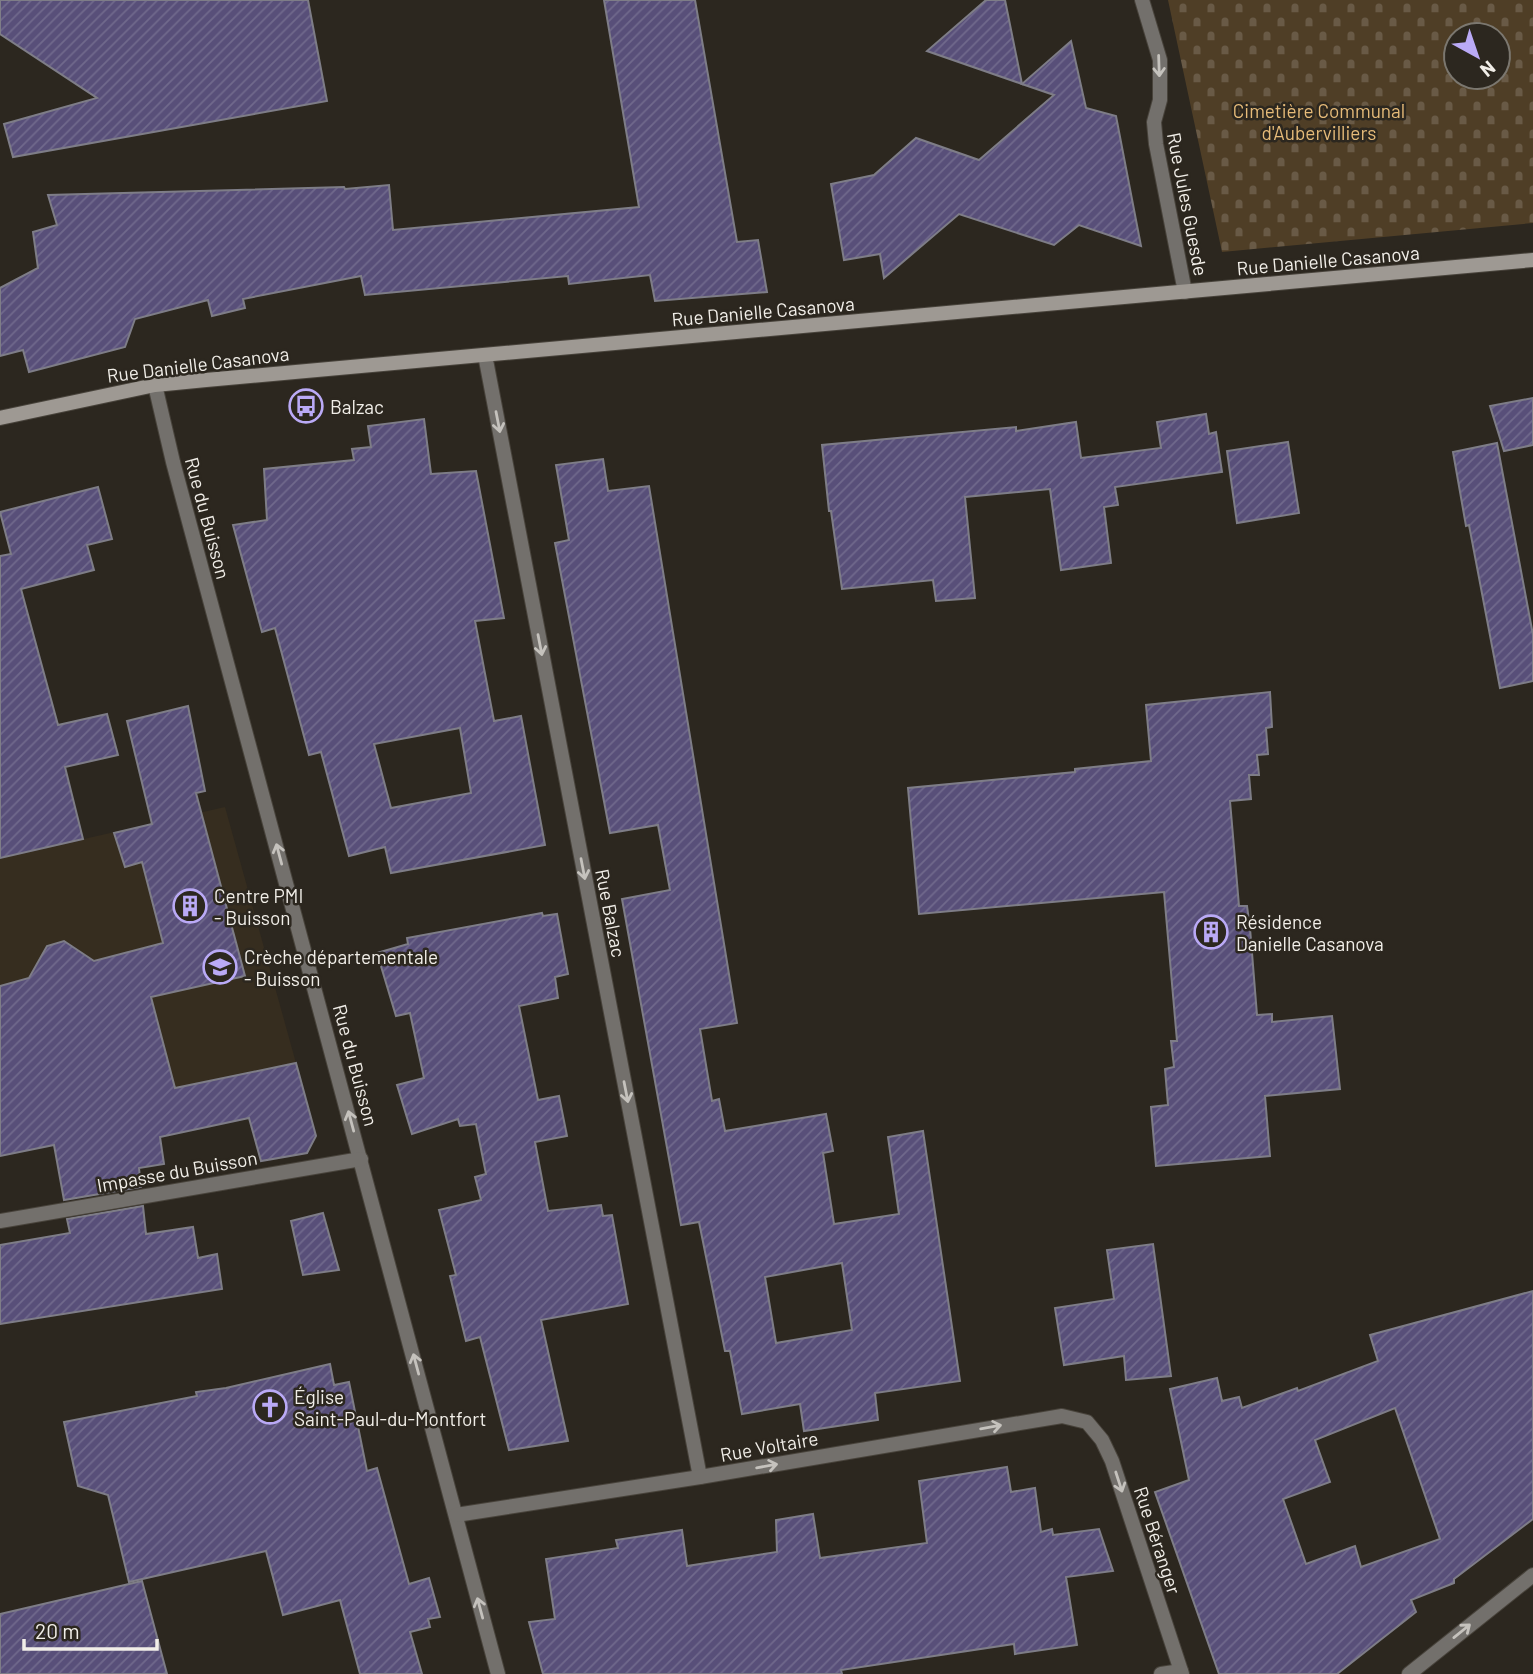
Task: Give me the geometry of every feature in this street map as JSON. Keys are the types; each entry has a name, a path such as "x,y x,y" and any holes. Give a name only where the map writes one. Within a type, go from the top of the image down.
{"main road":[{"name":"Rue Danielle Casanova","path":"0,418 155,385 1533,260"}],"street":[{"name":"Rue Jules Guesde","path":"1142,0 1160,60 1160,100 1154,122 1155,133 1185,292"},
{"name":"Rue Balzac","path":"485,355 699,1478"},
{"name":"Rue du Buisson","path":"155,385 173,462 498,1674"},
{"name":"Impasse du Buisson","path":"0,1221 361,1159"},
{"name":"Rue Voltaire","path":"456,1515 699,1478 1033,1420 1062,1416 1087,1422"},
{"name":"Rue Béranger","path":"1087,1422 1102,1440 1112,1461 1182,1673"},
{"path":"1409,1674 1533,1575"},
{"path":"1161,1674 1182,1673"}],"shaded area":[{"path":"225,807 296,1063 0,1123 0,858"}],"green space":[{"name":"Cimetière Communal d'Aubervilliers","path":"1168,0 1533,0 1533,223 1222,252"}],"building":[{"path":"0,0 308,0 327,101 13,157 4,124 97,98 0,34"},
{"path":"604,0 695,0 737,242 758,240 767,292 655,301 650,275 569,284 568,276 365,295 361,276 243,299 245,308 212,316 208,300 135,319 125,347 29,372 23,350 0,356 0,288 38,268 33,232 57,225 48,195 345,189 389,185 393,230 639,207"},
{"path":"986,0 1005,0 1022,84 927,51"},
{"path":"1071,41 1086,108 1116,116 1141,246 1079,225 1054,245 959,214 884,278 880,254 844,260 831,184 874,175 916,138 979,160 1054,95 1022,84"},
{"path":"1533,398 1533,445 1504,451 1490,406"},
{"path":"1206,414 1209,434 1216,432 1222,472 1115,487 1118,505 1104,507 1111,563 1061,570 1050,489 965,497 975,598 936,601 933,580 842,589 829,511 822,445 1016,427 1016,431 1076,422 1081,458 1161,448 1157,422"},
{"path":"424,419 431,474 476,471 504,618 475,621 494,721 521,716 545,845 391,873 385,847 349,856 321,752 309,755 275,628 262,632 233,525 267,520 264,469 354,460 352,449 371,447 368,426","holes":["460,728 471,793 391,808 374,744"]},
{"path":"1288,442 1299,513 1237,523 1227,451"},
{"path":"1497,443 1533,635 1533,681 1500,688 1453,452"},
{"path":"603,459 608,491 649,486 737,1023 700,1029 712,1101 719,1099 725,1131 826,1114 833,1151 823,1153 834,1224 899,1214 888,1137 923,1131 960,1381 875,1393 878,1420 804,1431 800,1404 742,1414 730,1351 725,1351 699,1222 681,1225 622,899 670,890 658,825 610,833 555,543 569,540 556,465","holes":["842,1263 852,1330 776,1343 765,1277"]},
{"path":"98,487 112,539 87,545 94,570 21,589 58,725 107,714 118,755 65,767 83,839 0,858 0,556 11,554 0,512"},
{"name":"Résidence Danielle Casanova","path":"1270,692 1272,727 1266,728 1268,754 1257,755 1259,775 1249,775 1251,799 1230,801 1239,906 1247,906 1257,1015 1272,1014 1272,1022 1332,1016 1340,1089 1265,1096 1270,1156 1156,1166 1151,1107 1168,1105 1165,1069 1174,1067 1171,1041 1177,1041 1164,892 919,914 908,788 1075,772 1075,769 1151,761 1146,705"},
{"path":"188,706 205,791 196,793 245,976 151,997 175,1088 296,1063 316,1136 307,1153 261,1161 249,1118 160,1137 164,1164 139,1168 141,1187 64,1200 54,1145 0,1156 0,986 29,978 47,946 64,941 94,961 163,943 142,862 125,867 114,833 152,824 127,721"},
{"path":"542,913 543,916 557,914 568,974 555,977 558,998 519,1006 538,1100 559,1096 567,1136 535,1142 548,1211 601,1205 603,1216 612,1215 628,1304 541,1320 568,1441 509,1450 480,1337 466,1341 450,1276 456,1275 439,1210 481,1200 475,1177 486,1174 476,1124 460,1126 458,1119 412,1134 397,1085 424,1078 410,1013 396,1016 377,953 408,944 407,938"},
{"path":"143,1206 146,1234 193,1227 198,1258 217,1254 222,1289 0,1324 0,1245 70,1233 67,1219"},
{"path":"323,1213 339,1270 303,1275 291,1221"},
{"path":"1153,1244 1171,1376 1126,1380 1124,1356 1064,1365 1055,1308 1114,1299 1107,1250"},
{"path":"1533,1291 1533,1519 1454,1579 1454,1583 1411,1600 1416,1612 1337,1674 1219,1674 1155,1492 1189,1480 1170,1389 1217,1378 1222,1401 1239,1397 1242,1408 1297,1388 1298,1391 1378,1361 1370,1335","holes":["1395,1408 1440,1539 1361,1567 1355,1546 1306,1564 1283,1499 1330,1482 1315,1440"]},
{"path":"330,1364 334,1385 349,1382 367,1471 377,1468 409,1584 429,1578 440,1617 428,1619 430,1627 410,1632 422,1674 360,1674 340,1600 283,1615 266,1551 129,1582 108,1495 78,1486 64,1422 197,1396 196,1392 226,1388"},
{"path":"1007,1467 1011,1492 1035,1488 1041,1532 1052,1529 1053,1535 1099,1529 1113,1571 1066,1577 1077,1645 1015,1654 1014,1644 841,1670 842,1674 543,1674 529,1622 555,1619 546,1559 618,1548 616,1540 682,1530 687,1566 777,1552 776,1520 813,1514 820,1558 927,1543 919,1481"},
{"path":"142,1581 167,1674 0,1674 0,1614"}],"place":[{"name":"Balzac","path":"306,406"},
{"name":"Centre PMI - Buisson","path":"190,906"},
{"name":"Résidence Danielle Casanova","path":"1211,932"},
{"name":"Crèche départementale - Buisson","path":"220,967"},
{"name":"Église Saint-Paul-du-Montfort","path":"270,1407"}]}
